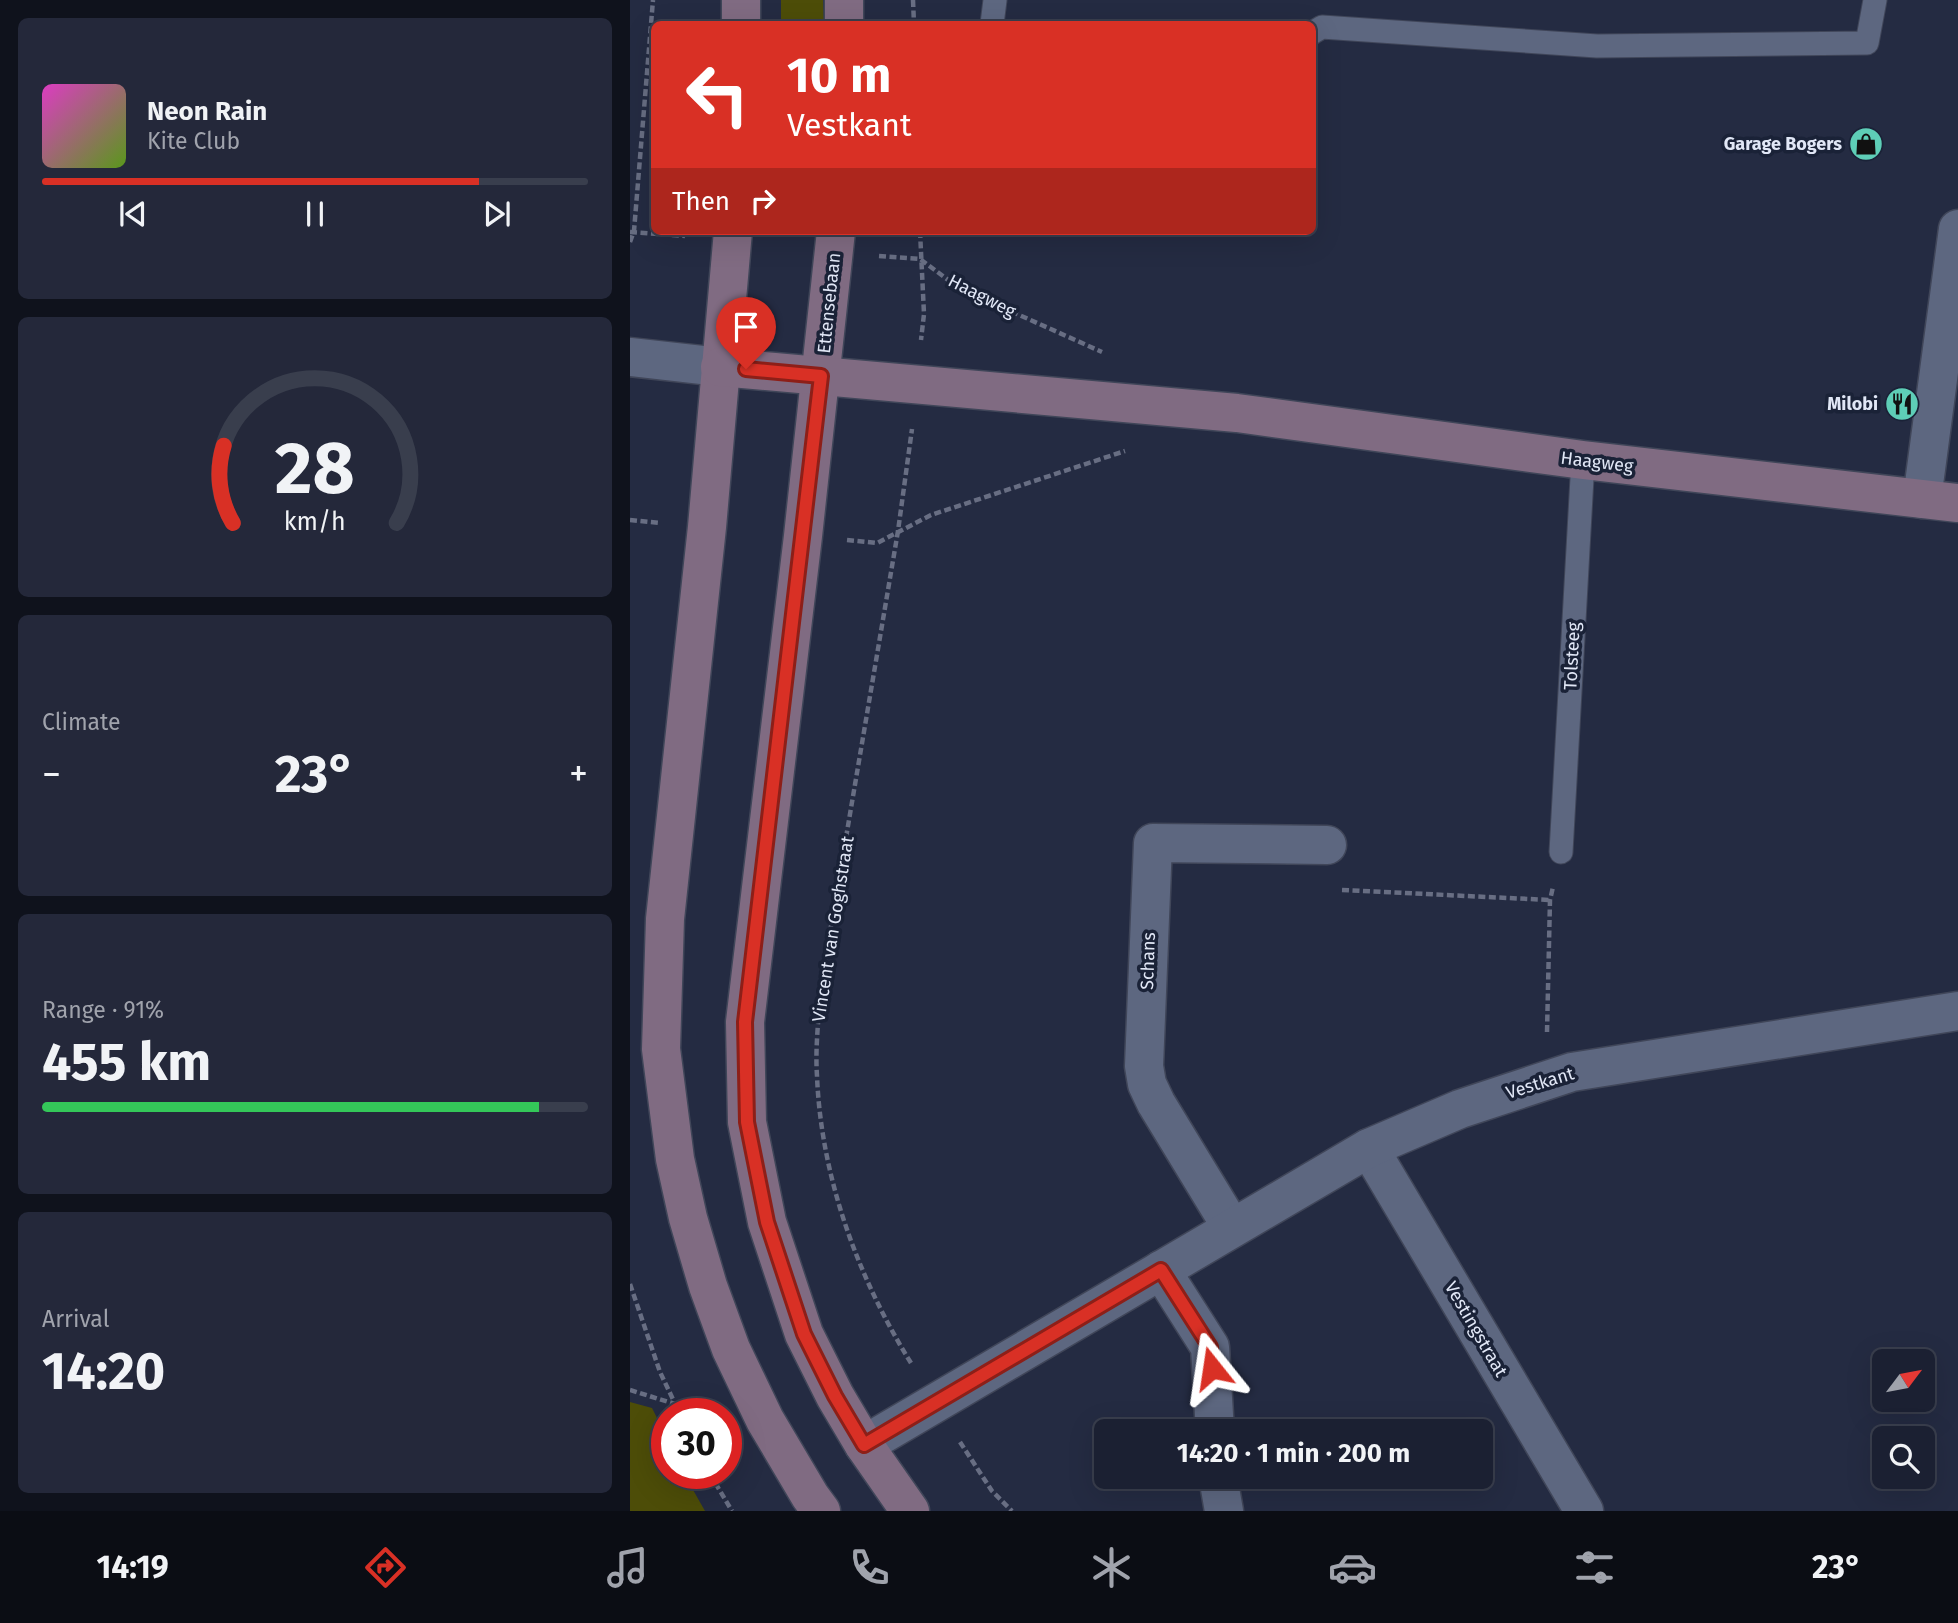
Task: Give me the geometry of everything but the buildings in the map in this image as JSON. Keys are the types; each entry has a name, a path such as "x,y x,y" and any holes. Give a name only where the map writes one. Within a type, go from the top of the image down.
{"main road":[{"path":"741,0 741,21"},
{"path":"844,0 844,21"},
{"path":"732,236 707,527 665,919 661,1049 675,1158 688,1218 708,1286 732,1349 765,1420 821,1511"},
{"name":"Ettensebaan","path":"821,376 836,241"},
{"name":"Haagweg","path":"720,367 1237,413 1583,460 1940,501"},
{"path":"821,376 745,1022 747,1122 767,1222 804,1334 835,1396 864,1445 910,1511"}],"street":[{"path":"1940,501 1958,229"},
{"name":"Haagweg","path":"630,357 720,367"},
{"name":"Schans","path":"1232,1228 1147,1084 1144,1066 1153,844 1327,845"},
{"name":"Vestkant","path":"864,1445 1369,1148 1460,1109 1572,1072 1958,1011"},
{"name":"Vestingstraat","path":"1369,1148 1584,1511"},
{"path":"1161,1270 1210,1347 1214,1419"},
{"path":"1220,1489 1224,1511"}],"lane":[{"path":"992,21 995,0"},
{"path":"1316,31 1322,27 1597,46 1867,43 1875,0"},
{"name":"Tolsteeg","path":"1561,852 1583,460"}],"path":[{"path":"651,21 653,0"},
{"path":"913,0 914,21"},
{"path":"630,242 651,22"},
{"path":"632,232 651,233"},
{"path":"707,235 732,236"},
{"path":"916,386 924,314 920,235"},
{"path":"836,241 920,259"},
{"name":"Haagweg","path":"920,259 959,288 1110,356"},
{"name":"Vincent van Goghstraat","path":"916,386 898,531 821,985 817,1076 829,1171 859,1261 900,1346 984,1480 1012,1511"},
{"path":"803,536 877,543 930,515 1135,448"},
{"path":"630,520 707,527"},
{"path":"1327,845 1343,845 1342,891 1550,900"},
{"path":"1545,1081 1550,900 1561,852"},
{"path":"630,1284 660,1372 673,1398"},
{"path":"630,1390 656,1398"},
{"path":"719,1489 732,1511"}],"shaded area":[{"path":"781,0 823,0 824,21 781,21"},
{"path":"630,1402 651,1408 651,1489 693,1489 705,1511 630,1511"}],"place":[{"name":"Garage Bogers","path":"1866,144"},
{"name":"Milobi","path":"1902,404"}],"route":[{"path":"746,369 821,376 745,1022 747,1122 767,1222 804,1334 835,1396 864,1445 1161,1270 1210,1347 1212,1368"}]}
